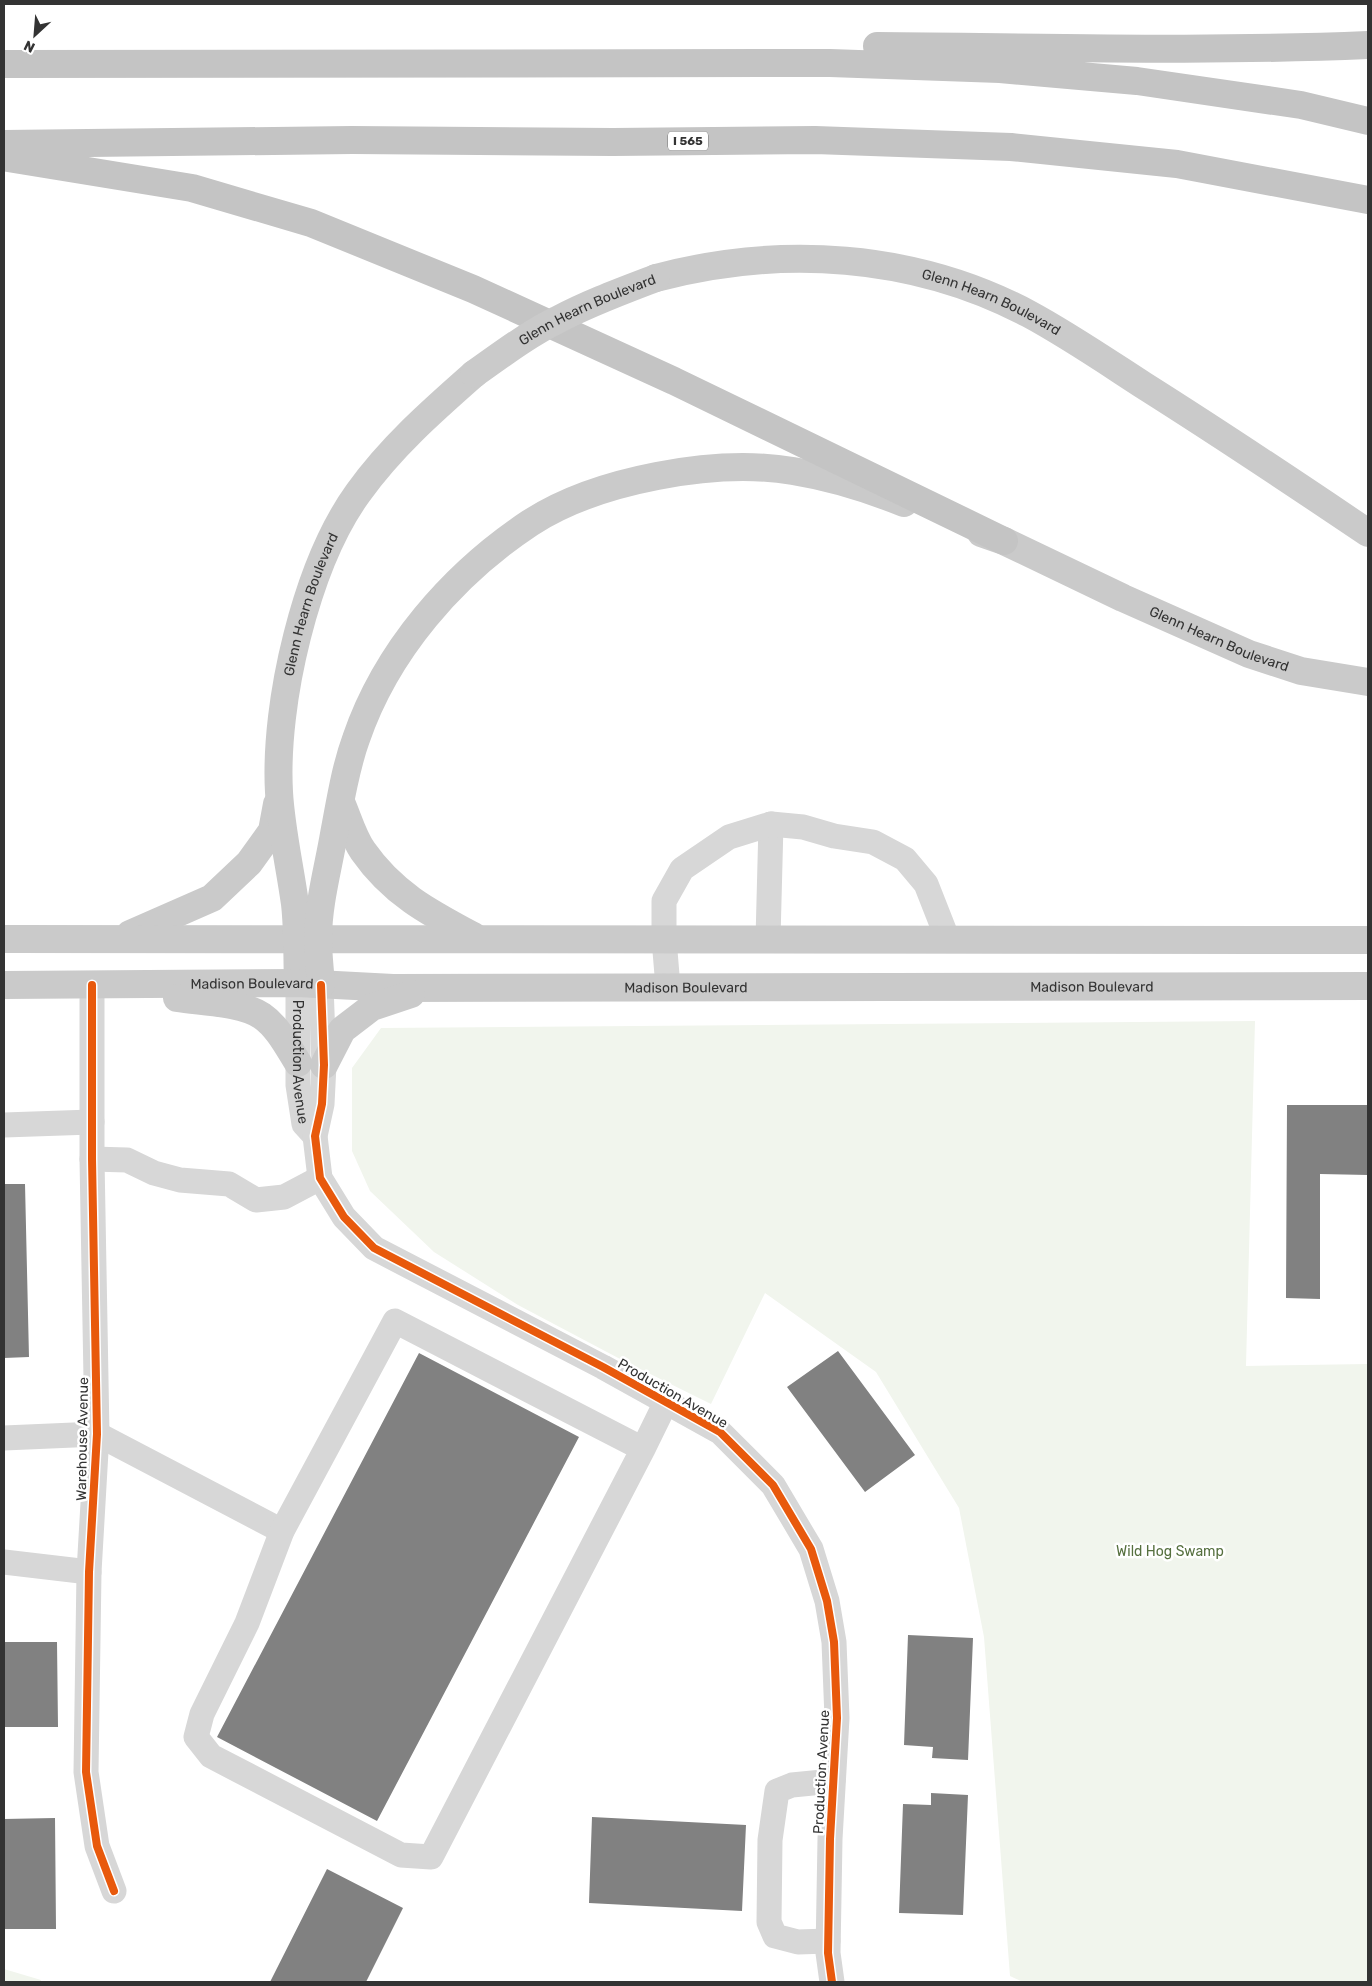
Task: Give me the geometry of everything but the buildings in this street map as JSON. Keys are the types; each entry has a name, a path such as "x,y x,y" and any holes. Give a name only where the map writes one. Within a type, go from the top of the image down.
{"highway":[{"path":"830,62 871,46 1130,49 1368,46"},
{"path":"4,64 830,62 1000,70 1136,81 1302,105 1368,121"},
{"name":"I 565","path":"4,144 352,140 613,142 815,140 1011,147 1177,164 1368,200"},
{"path":"4,157 192,188 311,223 472,289 674,381 1004,541"}],"main road":[{"name":"Glenn Hearn Boulevard","path":"310,984 307,939 296,907 279,793 279,755 285,690 310,593 324,558 357,494 379,466 413,429 474,374 517,343 555,320 593,302 656,278 686,270 765,258 818,259 868,263 914,270 958,284 1028,314 1066,336 1203,423 1368,533"},
{"name":"Glenn Hearn Boulevard","path":"307,939 321,904 355,740 374,695 399,653 427,613 459,579 494,549 531,522 574,501 662,474 704,468 792,470 843,483 890,497 1004,541 1123,598 1249,654 1301,671 1368,682"},
{"path":"119,939 212,898 249,863 272,831 279,793"},
{"path":"341,802 362,850 386,880 419,907 478,939"},
{"path":"4,939 1368,940"},
{"name":"Madison Boulevard","path":"4,985 310,984 431,987 1368,986"},
{"path":"92,985 242,1008 262,1016 311,1064 342,1030 372,1007 431,987"}],"street":[{"path":"768,939 771,824"},
{"path":"668,987 664,940 664,901 682,869 729,837 771,824 803,827 834,836 873,842 905,859 926,884 948,940"},
{"name":"Production Avenue","path":"310,984 311,1064 298,1085 304,1124 315,1136 320,1178 344,1217 374,1248 720,1432 773,1485 811,1550 828,1601 834,1642 837,1718 828,1941 832,1982"},
{"name":"Warehouse Avenue","path":"92,985 92,1159 97,1434 89,1572 86,1772 97,1846 114,1890"},
{"path":"4,1125 92,1122"},
{"path":"92,1159 127,1160 154,1173 180,1180 230,1184 256,1200 284,1197 320,1178"},
{"path":"643,1449 394,1321 282,1531 247,1623 202,1714 196,1737 211,1756 401,1855 431,1857 643,1449 666,1402"},
{"path":"4,1438 97,1434 282,1531"},
{"path":"4,1562 89,1572"},
{"path":"828,1941 798,1942 775,1936 769,1922 770,1840 777,1790 792,1785 833,1781"}],"green space":[{"name":"Wild Hog Swamp","path":"1255,1021 1246,1366 1368,1364 1368,1982 1023,1982 1010,1976 984,1637 959,1508 876,1372 765,1293 711,1404 518,1305 434,1252 370,1191 352,1151 352,1068 381,1028"},
{"path":"4,1969 41,1980 41,1982 4,1982"}],"cycle path":[{"path":"92,985 92,1159 97,1434 89,1572 86,1772 97,1846 114,1891"},
{"path":"321,985 324,1065 322,1104 315,1136 320,1178 344,1217 374,1248 603,1367 720,1432 773,1485 811,1549 827,1601 834,1642 837,1718 830,1839 828,1953 832,1982"}]}
